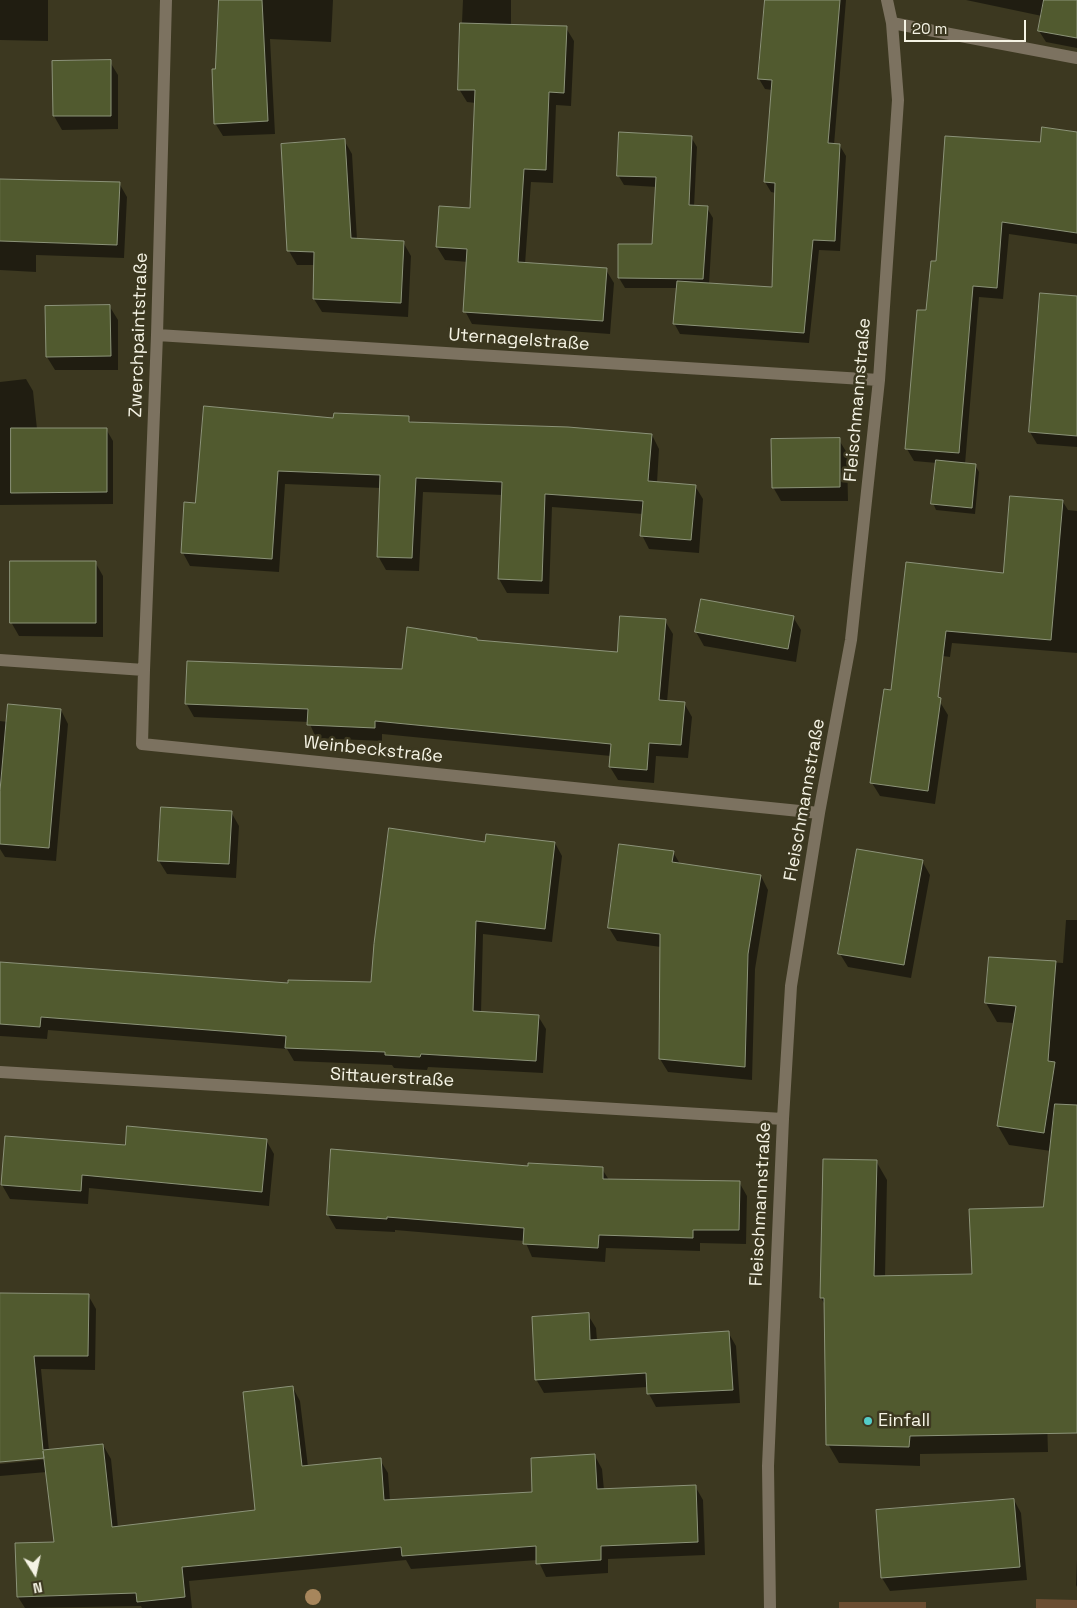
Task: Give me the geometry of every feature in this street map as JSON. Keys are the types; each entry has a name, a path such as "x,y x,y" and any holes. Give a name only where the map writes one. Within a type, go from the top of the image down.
{"street":[{"name":"Zwerchpaintstraße","path":"144,670 157,335 166,0"},
{"name":"Fleischmannstraße","path":"770,1608 768,1466 783,1119 791,986 819,813 851,640 879,380 898,100 892,23 887,0"},
{"path":"892,23 1077,58"},
{"name":"Uternagelstraße","path":"157,335 879,380"},
{"path":"0,660 144,670"},
{"name":"Weinbeckstraße","path":"144,670 142,744 819,813"},
{"name":"Sittauerstraße","path":"0,1072 783,1119"}],"shaded area":[{"path":"1036,1599 1077,1600 1077,1608 1036,1608"},
{"path":"839,1602 926,1602 926,1608 839,1608"}],"building":[{"path":"219,0 262,0 268,121 214,124 212,69 215,69"},
{"path":"765,0 840,0 828,143 840,144 835,241 813,240 804,333 673,324 677,281 772,287 775,183 764,182 772,80 758,79"},
{"path":"1044,0 1077,0 1077,38 1038,31"},
{"path":"460,23 567,26 564,93 549,92 546,170 524,169 518,262 607,268 603,321 463,312 467,249 436,247 439,206 470,208 475,90 458,90"},
{"path":"111,60 111,116 53,116 52,61"},
{"path":"1042,127 1077,132 1077,233 1002,222 997,288 973,286 959,453 905,449 917,310 926,310 931,261 936,261 945,136 1040,142"},
{"path":"619,132 692,136 689,205 708,206 703,279 618,278 618,244 652,244 656,177 617,176"},
{"path":"345,139 351,238 404,241 401,303 313,299 314,252 287,251 281,144"},
{"path":"0,179 120,182 117,245 0,241"},
{"path":"1040,293 1077,296 1077,436 1029,432"},
{"path":"110,305 111,356 46,357 45,306"},
{"path":"204,406 333,418 334,413 409,416 409,422 568,427 652,434 648,481 696,485 691,540 640,536 643,501 545,494 542,581 498,579 502,482 416,478 412,558 377,557 380,475 278,471 272,559 181,553 184,502 195,503"},
{"path":"11,428 107,428 107,492 11,493"},
{"path":"840,438 840,487 772,488 771,439"},
{"path":"936,460 976,464 972,508 931,504"},
{"path":"1010,496 1063,500 1051,640 946,631 938,697 941,698 928,791 870,783 884,689 891,690 906,562 1003,573"},
{"path":"10,561 96,561 96,623 10,623"},
{"path":"701,599 794,616 788,649 695,632"},
{"path":"620,616 666,619 659,700 685,702 681,745 649,743 647,770 609,767 611,744 375,721 375,728 307,725 308,709 185,704 187,661 402,669 407,627 477,638 477,640 617,652"},
{"path":"8,704 61,709 49,848 0,844 0,791"},
{"path":"161,807 232,811 229,864 158,861"},
{"path":"389,828 485,842 486,834 555,842 545,929 476,921 473,1011 539,1015 536,1061 421,1054 420,1057 385,1055 385,1052 285,1048 286,1036 41,1017 40,1027 0,1024 0,962 288,983 288,980 371,982"},
{"path":"619,844 674,851 672,862 761,875 748,954 745,1067 659,1059 660,934 608,928"},
{"path":"857,849 923,860 904,965 838,954"},
{"path":"989,957 1056,961 1048,1061 1055,1062 1044,1133 997,1126 1016,1006 985,1003"},
{"path":"1055,1104 1077,1105 1077,1433 910,1436 909,1447 826,1445 824,1298 820,1298 823,1159 877,1160 874,1276 972,1274 969,1209 1043,1207"},
{"path":"127,1126 267,1139 262,1192 82,1175 81,1191 1,1185 5,1136 125,1145"},
{"path":"331,1149 528,1166 528,1163 603,1167 603,1179 740,1181 739,1230 693,1230 693,1238 599,1235 598,1248 523,1244 524,1228 387,1217 387,1219 327,1215"},
{"path":"0,1293 89,1294 88,1356 34,1356 43,1450 103,1444 112,1527 255,1510 243,1392 293,1386 302,1466 381,1458 384,1500 532,1492 531,1458 595,1454 597,1489 696,1485 698,1542 601,1546 601,1560 536,1564 536,1546 402,1556 401,1547 182,1567 185,1597 137,1602 136,1593 17,1597 15,1543 54,1542 44,1458 0,1462"},
{"path":"589,1313 590,1340 729,1331 733,1390 647,1394 646,1373 535,1380 532,1317"},
{"path":"1014,1499 1020,1567 881,1578 876,1510"}],"place":[{"name":"Einfall","path":"868,1421"}]}
